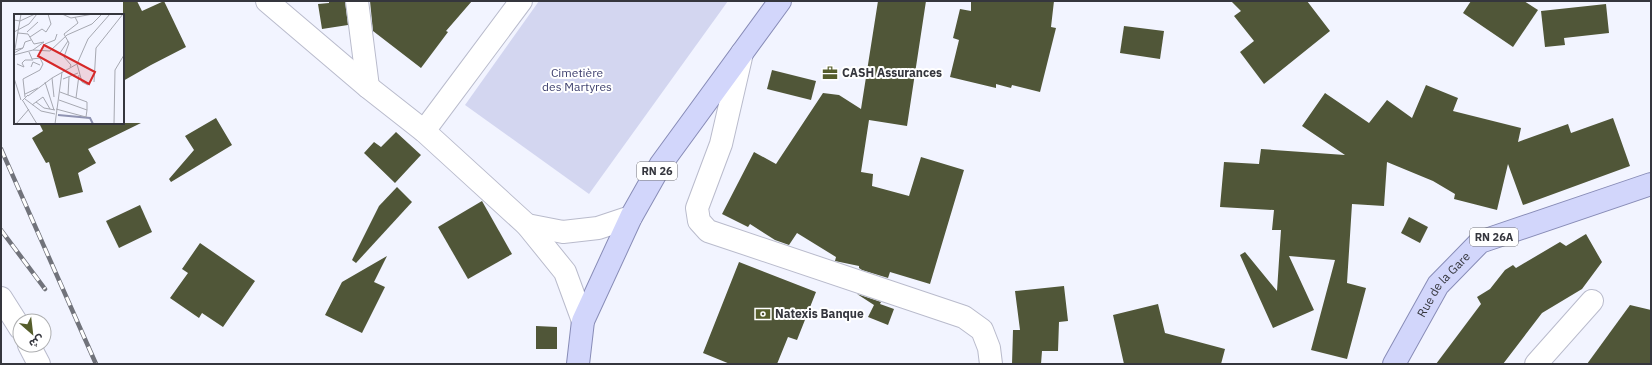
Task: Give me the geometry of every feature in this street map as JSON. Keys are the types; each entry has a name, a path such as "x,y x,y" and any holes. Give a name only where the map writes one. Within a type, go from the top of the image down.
{"main road":[{"name":"RN 26","path":"578,364 583,321 631,217 661,164 780,1"},
{"name":"Rue de la Gare","path":"1394,364 1438,285 1480,242 1651,184"}],"street":[{"path":"266,1 368,87 424,131 526,225 565,272 583,321"},
{"path":"357,1 368,87"},
{"path":"424,131 521,1"},
{"path":"742,53 721,144 698,208 700,221 708,231 964,317 982,330 989,348 990,364"},
{"path":"526,225 563,232 598,228 631,217"},
{"path":"1,298 12,315"},
{"path":"1536,364 1592,301"},
{"path":"33,353 39,364"}],"green space":[{"name":"Cimetière des Martyres","path":"539,1 728,1 589,194 465,105"}],"building":[{"path":"123,1 137,1 142,11 164,1 186,47 124,80"},
{"path":"329,1 345,1 348,25 322,29 318,4 329,3"},
{"path":"370,1 472,1 446,31 448,32 421,68 373,31"},
{"path":"878,1 926,1 907,126 869,120 861,172 873,174 872,186 909,196 921,157 964,170 930,284 890,272 888,278 862,270 859,266 835,261 836,257 797,233 789,245 775,240 750,224 748,227 722,214 754,152 776,164 823,93 839,95 861,109"},
{"path":"971,1 1054,1 1051,27 1056,28 1040,92 1012,85 1011,88 996,84 996,88 950,77 959,40 953,38 960,9 971,11"},
{"path":"1231,1 1307,1 1330,31 1264,84 1240,52 1254,41 1234,16 1241,11"},
{"path":"1471,1 1524,1 1538,10 1513,47 1463,13"},
{"path":"1606,4 1609,33 1564,38 1565,45 1545,47 1541,11"},
{"path":"1124,26 1164,31 1160,59 1120,53"},
{"path":"772,70 816,81 811,100 767,89"},
{"path":"1426,85 1458,98 1453,111 1521,128 1518,142 1568,124 1571,133 1613,118 1630,166 1523,205 1508,164 1497,210 1454,199 1455,194 1433,181 1387,162 1384,206 1352,204 1347,283 1366,288 1347,359 1311,350 1335,260 1289,256 1314,310 1273,328 1240,255 1245,252 1277,291 1281,230 1272,230 1274,210 1220,207 1224,162 1259,164 1261,149 1345,155 1302,126 1325,93 1369,123 1387,100 1412,118"},
{"path":"216,118 232,145 171,182 169,179 194,150 185,136"},
{"path":"141,123 88,149 96,163 78,173 83,192 59,198 49,162 46,163 32,138 43,131 40,124"},
{"path":"396,132 421,155 395,183 364,153 374,142 381,147"},
{"path":"397,187 412,202 356,263 352,260 379,206"},
{"path":"482,201 512,254 468,279 438,227"},
{"path":"140,205 152,232 119,248 106,221"},
{"path":"1409,217 1428,227 1420,243 1401,233"},
{"path":"1586,234 1602,262 1582,289 1542,313 1503,364 1436,364 1481,304 1477,297 1490,289 1505,270 1513,265 1516,268 1560,242 1566,246"},
{"path":"200,243 255,281 223,327 202,313 199,318 170,298 188,273 182,269"},
{"path":"387,256 374,282 385,287 362,333 325,315 342,282"},
{"name":"Natexis Banque","path":"739,262 816,292 797,340 788,337 777,364 730,364 703,353"},
{"path":"1064,286 1068,321 1059,322 1058,351 1042,351 1041,364 1012,364 1013,330 1020,330 1015,291"},
{"path":"857,294 881,302 880,304 894,309 888,325 868,317 874,305"},
{"path":"1158,304 1165,333 1225,349 1221,364 1124,364 1113,315"},
{"path":"1630,305 1651,310 1651,364 1587,364"},
{"path":"536,326 557,327 557,349 536,349"}],"railway":[{"path":"1,149 96,364"},
{"path":"1,230 45,289"}],"place":[{"name":"CASH Assurances","path":"830,73"},
{"name":"Natexis Banque","path":"763,314"}]}
